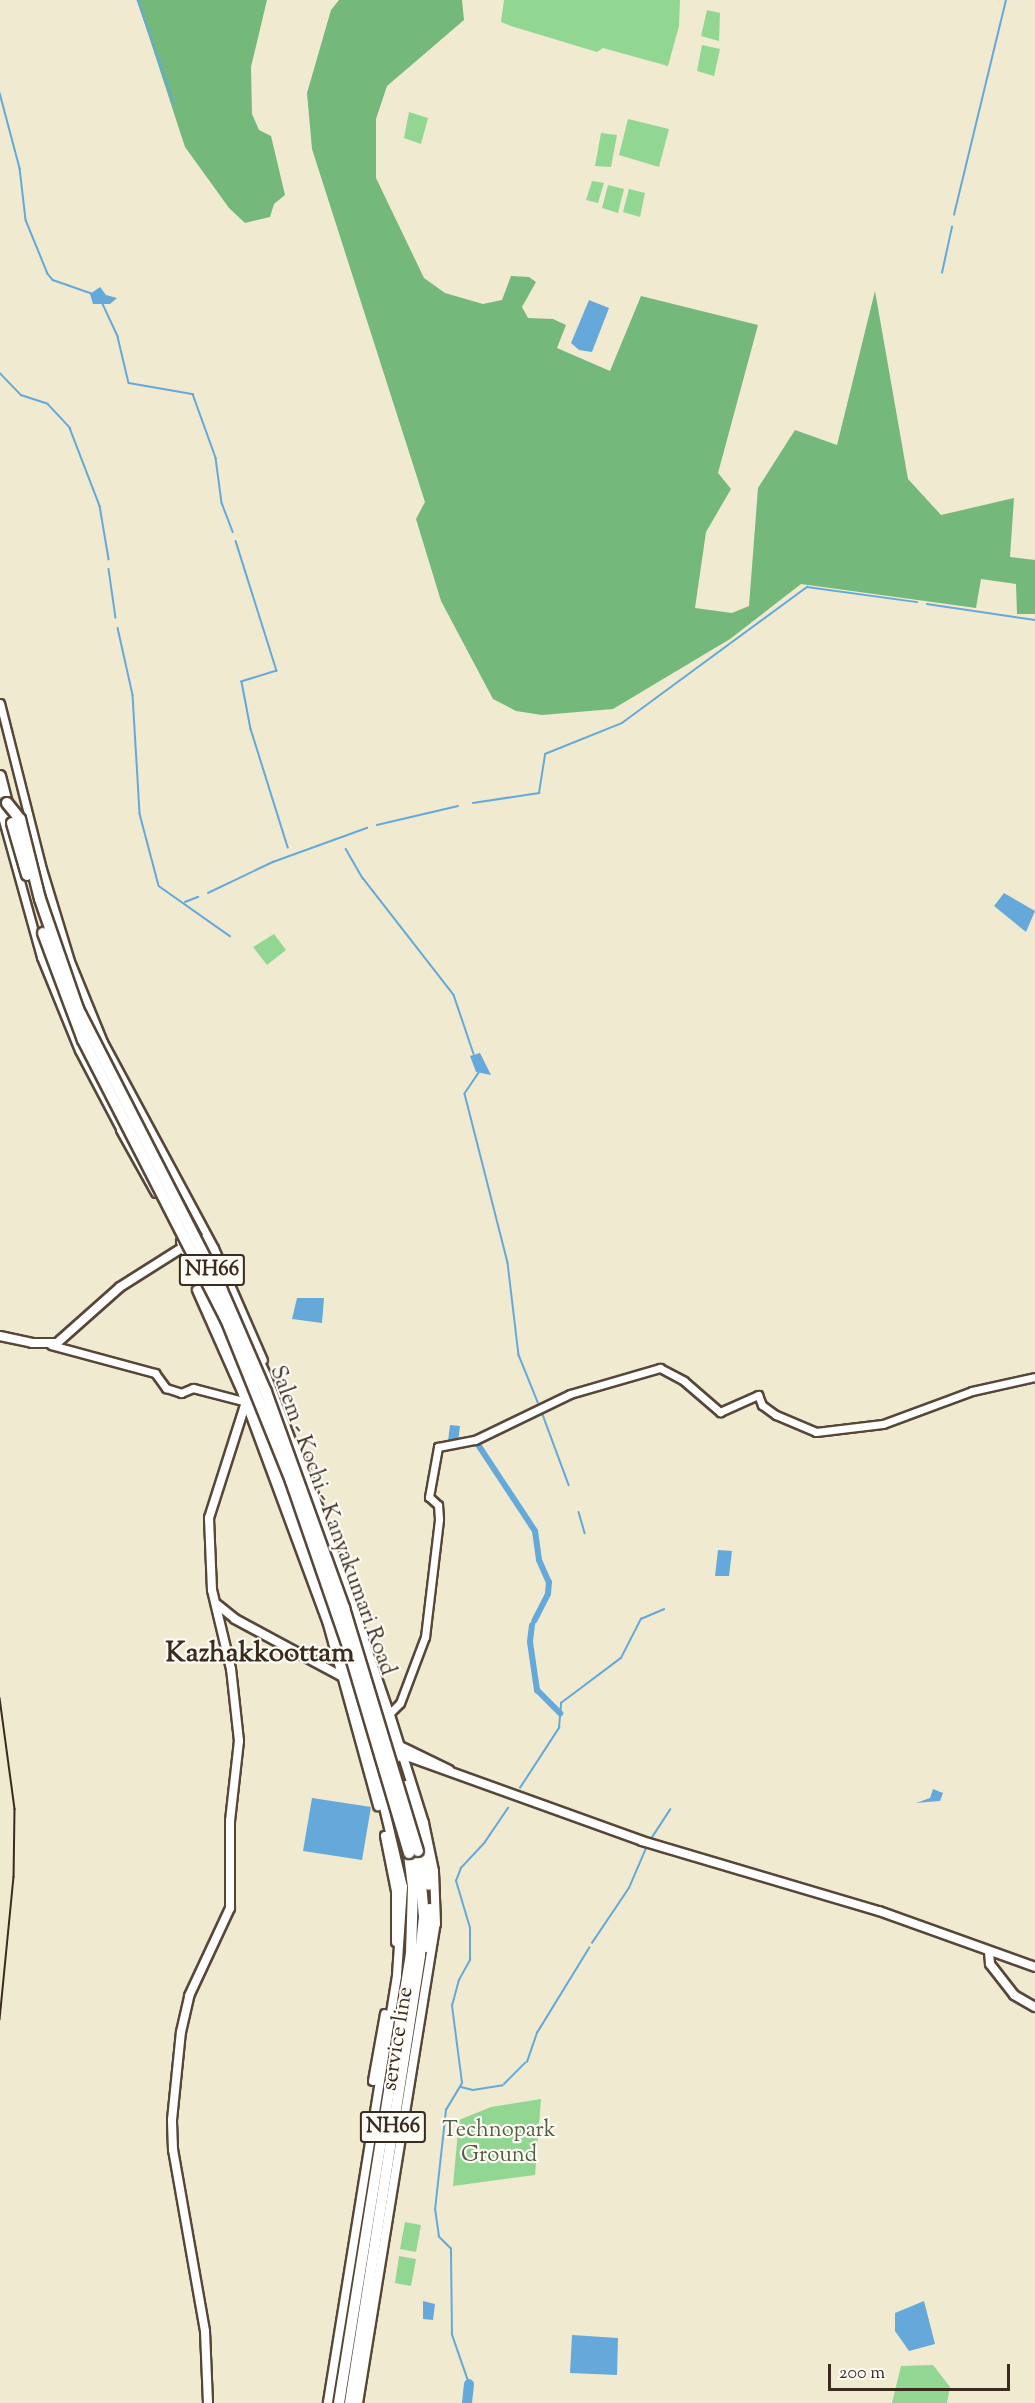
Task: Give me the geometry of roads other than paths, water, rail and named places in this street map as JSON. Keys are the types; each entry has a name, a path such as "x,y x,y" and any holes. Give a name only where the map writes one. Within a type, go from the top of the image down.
{"highway":[{"name":"Salem - Kochi - Kanyakumari Road","path":"0,776 3,806 12,823 70,1012 226,1319 291,1481 348,1647 409,1853 413,1887 411,1954 339,2403"},
{"name":"Salem - Kochi - Kanyakumari Road","path":"3,806 20,819 40,900 78,1009 231,1307 266,1392 344,1608 418,1851 424,1917 420,1955 354,2403"}],"main road":[{"path":"121,1130 183,1246 189,1269 250,1403 338,1636 366,1749 396,1891 396,1945 326,2403"},
{"path":"0,1336 51,1345 120,1287 183,1246 206,1238"},
{"name":"service line","path":"206,1238 281,1411 318,1512 400,1760 424,1822 434,1871 436,1924 354,2403"},
{"path":"208,2403 205,2331 172,2128 181,2032 189,1996 230,1908 230,1821 238,1741 224,1638 208,1554 209,1518 250,1403"},
{"path":"250,1403 325,1616 341,1676 358,1722"},
{"path":"217,1604 235,1619 341,1676"},
{"path":"224,1638 235,1619"},
{"path":"366,1749 395,1744 457,1775"},
{"path":"366,1749 457,1775 649,1843 879,1911 1035,1967"},
{"path":"989,1952 990,1964 1014,1995 1035,2007"}],"street":[{"path":"0,704 50,899 70,961 103,1042 206,1238"},
{"path":"3,806 41,957 79,1050 121,1130"},
{"path":"51,1345 155,1374 166,1388 181,1393 193,1388 281,1411"},
{"path":"358,1722 387,1716 400,1703 425,1637 439,1519 438,1505 429,1497 438,1447 475,1440 570,1394 660,1368 684,1381 720,1412 758,1395 762,1405 776,1415 816,1432 883,1424 972,1391 1035,1377"}],"water":[{"path":"100,287 106,295 117,298 110,304 93,304 90,294"},
{"path":"589,300 609,308 592,352 579,350 571,343"},
{"path":"1004,893 1035,911 1026,932 994,906"},
{"path":"480,1053 491,1075 476,1072 470,1056"},
{"path":"297,1298 324,1298 322,1323 292,1319"},
{"path":"450,1425 460,1426 458,1442 448,1441"},
{"path":"718,1550 732,1551 729,1576 715,1576"},
{"path":"933,1789 943,1793 940,1801 916,1803 930,1798"},
{"path":"312,1798 371,1807 362,1860 303,1851"},
{"path":"423,2301 435,2304 433,2320 423,2319"},
{"path":"924,2301 935,2344 909,2351 895,2331 895,2313"},
{"path":"572,2335 618,2338 617,2375 570,2373"}],"waterway":[{"path":"138,0 174,103"},
{"path":"954,215 1006,0"},
{"path":"0,93 20,168 26,220 48,274 53,280 93,294"},
{"path":"942,273 952,227"},
{"path":"102,302 118,337 129,383 193,394 216,458 222,503 233,532"},
{"path":"0,373 21,395 48,404 70,428 100,506 109,559"},
{"path":"236,541 277,671 242,682 251,729 288,847"},
{"path":"109,569 116,618"},
{"path":"473,803 539,793 545,754 622,723 807,587 917,602"},
{"path":"927,604 1035,620"},
{"path":"118,628 133,695 140,814 159,886 230,936"},
{"path":"377,825 458,806"},
{"path":"208,893 273,862 367,828"},
{"path":"346,849 363,878 454,995 474,1054"},
{"path":"185,902 198,897"},
{"path":"479,1073 465,1094 508,1263 519,1355 538,1402"},
{"path":"542,1412 569,1485"},
{"path":"475,1440 535,1531 539,1560 549,1582 548,1594 534,1621"},
{"path":"579,1512 585,1533"},
{"path":"520,1788 559,1728 561,1703 621,1658 641,1619 664,1609"},
{"path":"532,1625 530,1642 537,1690 560,1713"},
{"path":"469,2384 452,2335 451,2249 439,2237 435,2210 446,2110 462,2083 452,2006 459,1980 470,1960 470,1928 456,1881 461,1868 485,1842 508,1808"},
{"path":"651,1839 670,1810"},
{"path":"592,1943 629,1888 647,1846"},
{"path":"527,2062 537,2033 589,1948"},
{"path":"504,2084 525,2063"},
{"path":"461,2087 473,2090 503,2085"},
{"path":"467,2403 469,2384"}],"railway":[{"path":"0,1698 15,1809 14,1877 0,2019"}],"district":[{"name":"Kazhakkoottam","path":"260,1654"}],"park label":[{"name":"Technopark Ground","path":"499,2144"}]}
